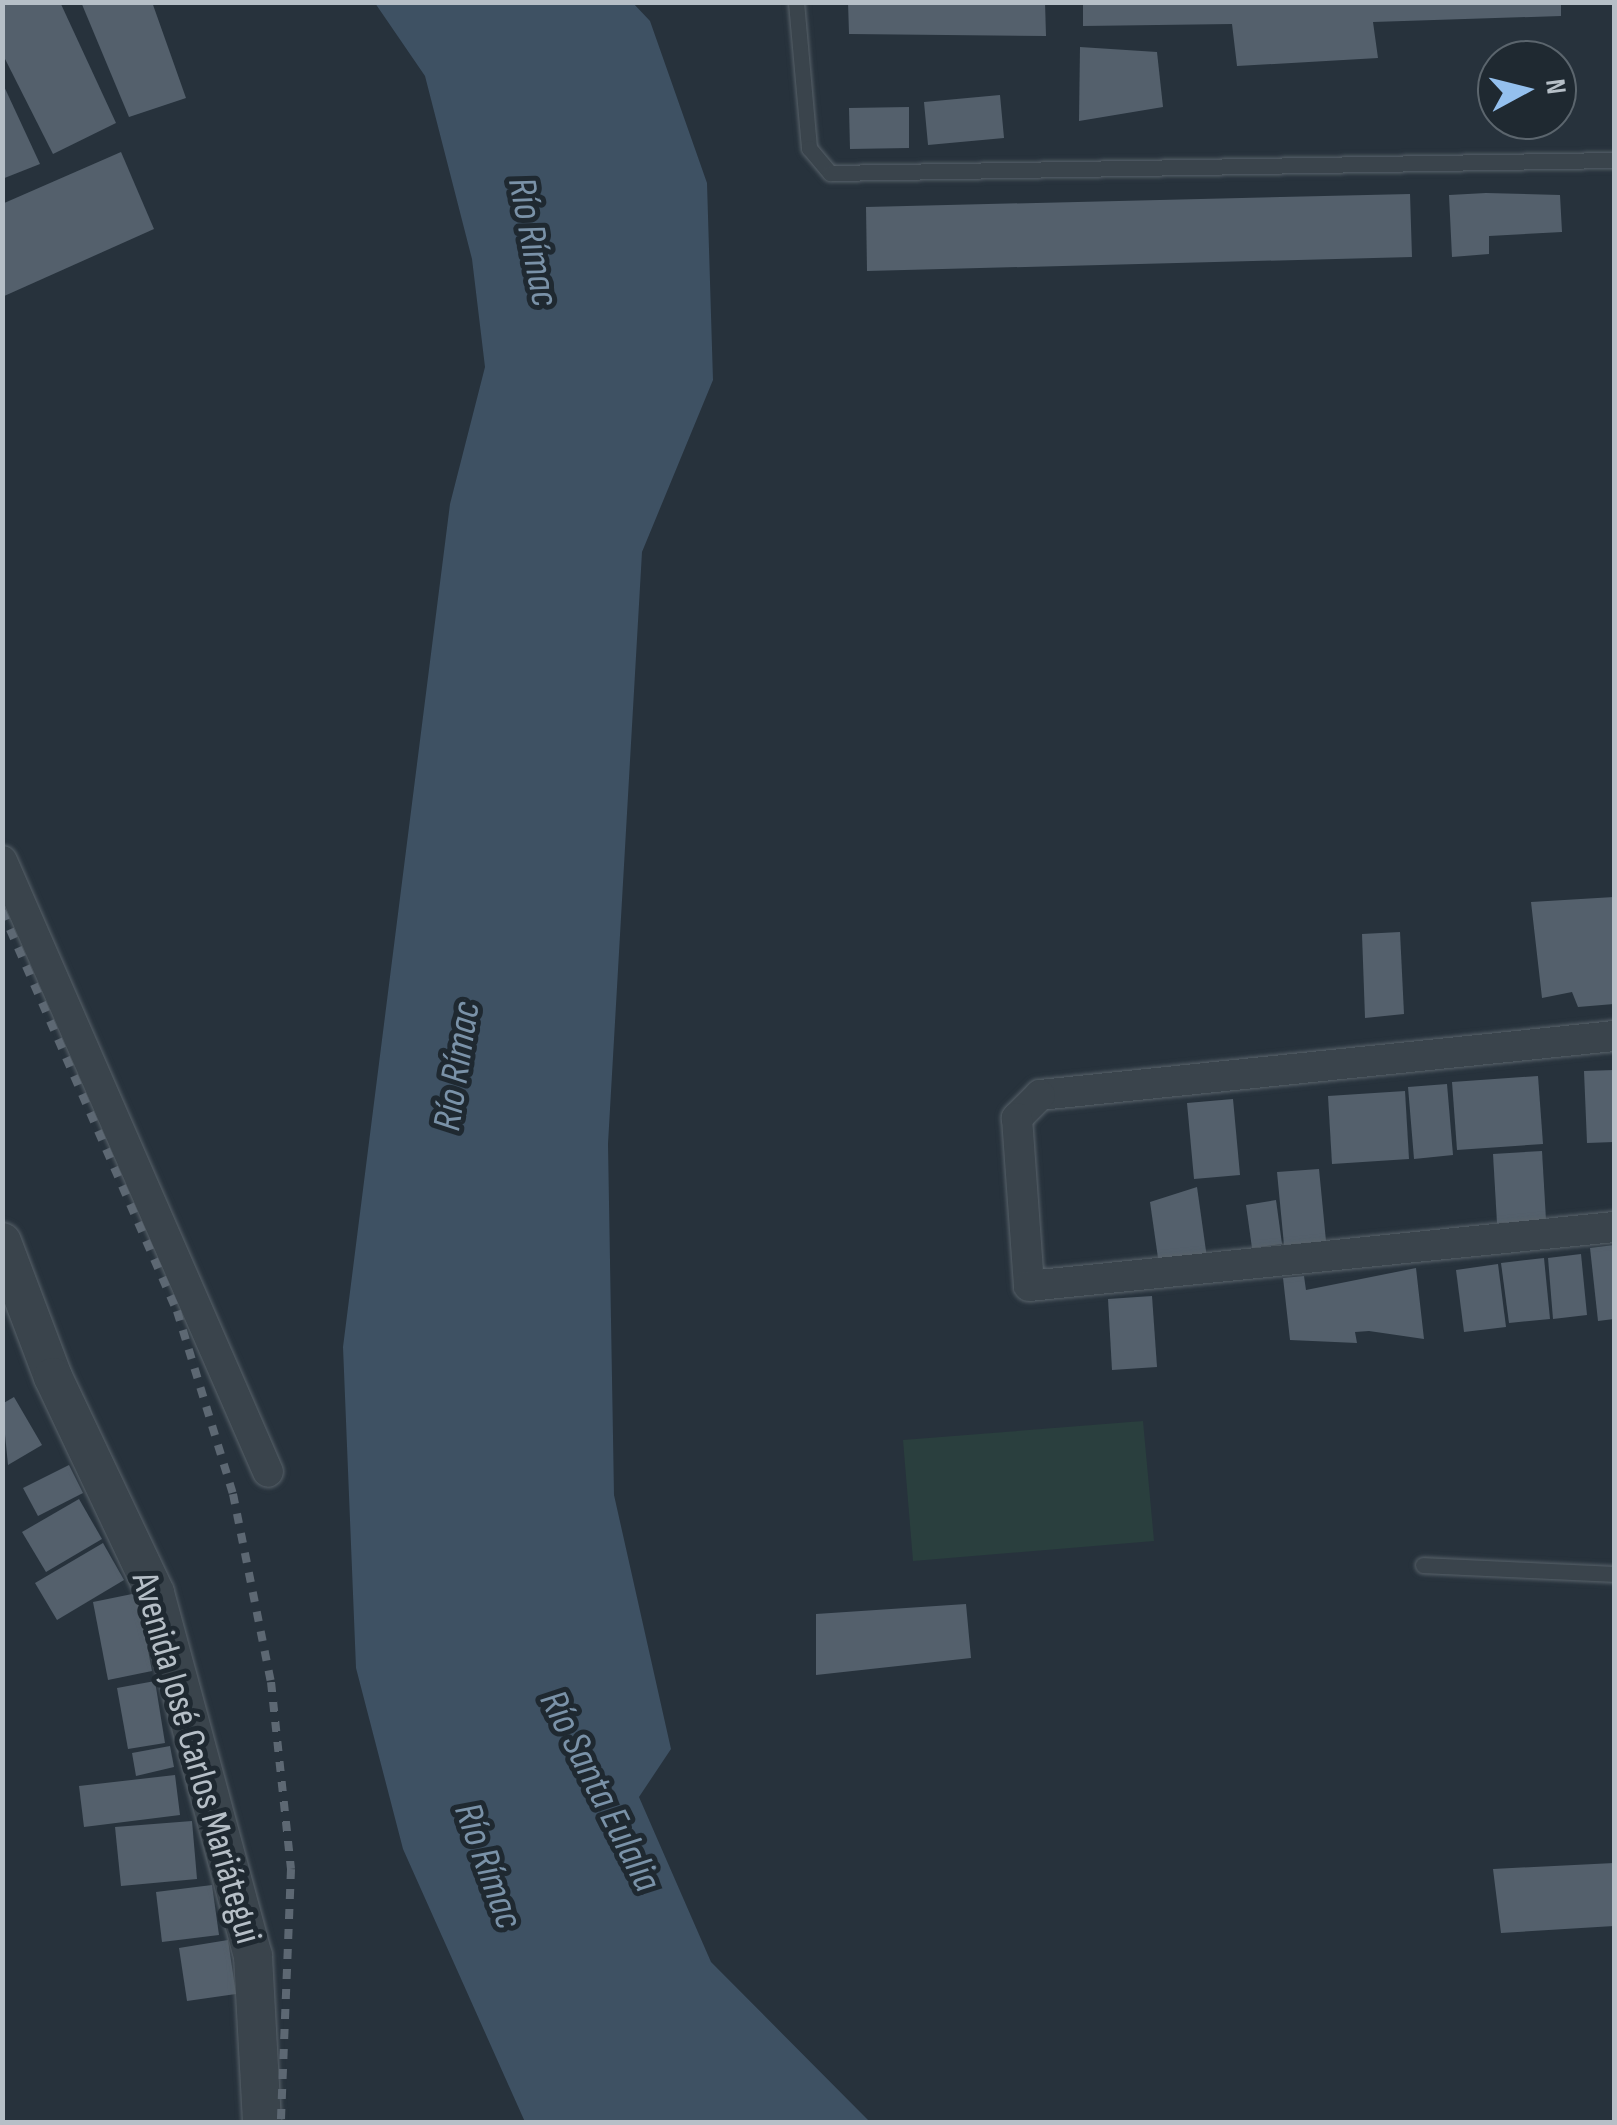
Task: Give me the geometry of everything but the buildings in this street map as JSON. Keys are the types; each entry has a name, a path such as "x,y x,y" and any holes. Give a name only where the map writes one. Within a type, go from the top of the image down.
{"street":[{"path":"2,861 268,1472"},
{"path":"1614,1036 1040,1095 1017,1118 1029,1286 1614,1227"},
{"name":"Avenida José Carlos Mariátegui","path":"2,1242 53,1377 155,1593 253,1956 262,2122"}],"lane":[{"path":"796,2 809,148 830,174 1614,160"},
{"path":"1424,1565 1614,1574"}],"green space":[{"path":"1143,1421 1154,1541 913,1561 903,1440"}],"water":[{"path":"375,3 633,3 650,21 707,183 713,380 642,552 608,1144 614,1495 671,1749 639,1797 711,1962 870,2122 525,2122 403,1849 356,1668 343,1347 450,504 485,367 472,259 425,76"}],"railway":[{"path":"2,911 177,1311 233,1494 271,1682 291,1869 281,2122"}],"water label":[{"name":"Río Rímac","path":"533,242"},
{"name":"Río Rímac","path":"457,1066"},
{"name":"Río Santa Eulalia","path":"600,1791"},
{"name":"Río Rímac","path":"488,1866"}]}
